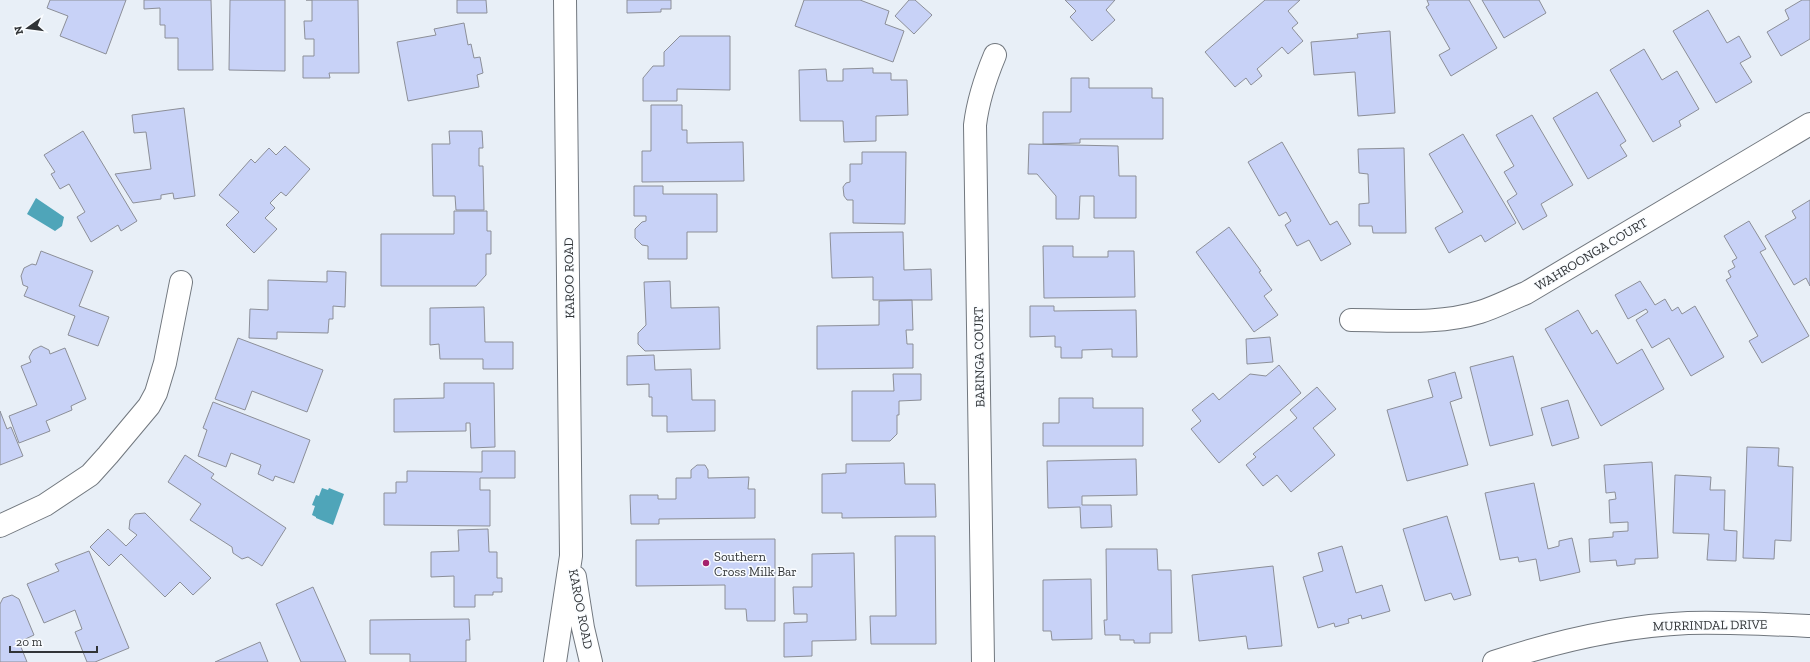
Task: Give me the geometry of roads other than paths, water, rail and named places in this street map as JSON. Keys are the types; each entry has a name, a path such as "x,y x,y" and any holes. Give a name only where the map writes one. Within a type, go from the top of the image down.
{"street":[{"name":"KAROO ROAD","path":"565,0 571,556 583,628 591,662"},
{"name":"BARINGA COURT","path":"983,662 975,126 978,104 985,78 995,55"},
{"name":"WAHROONGA COURT","path":"1351,320 1424,321 1458,317 1480,312 1504,303 1526,293 1810,124"},
{"path":"0,526 20,518 45,505 90,475 149,406 156,393 165,364 181,282"},
{"name":"KAROO ROAD","path":"555,662 571,556"},
{"name":"MURRINDAL DRIVE","path":"1494,662 1576,638 1645,627 1688,623 1810,626"}],"water":[{"path":"36,198 64,217 62,226 55,231 27,214"},
{"path":"322,488 328,490 329,488 344,494 333,525 312,515 315,506 312,505 316,495 319,496"}],"place":[{"name":"Southern Cross Milk Bar","path":"706,563"}]}
